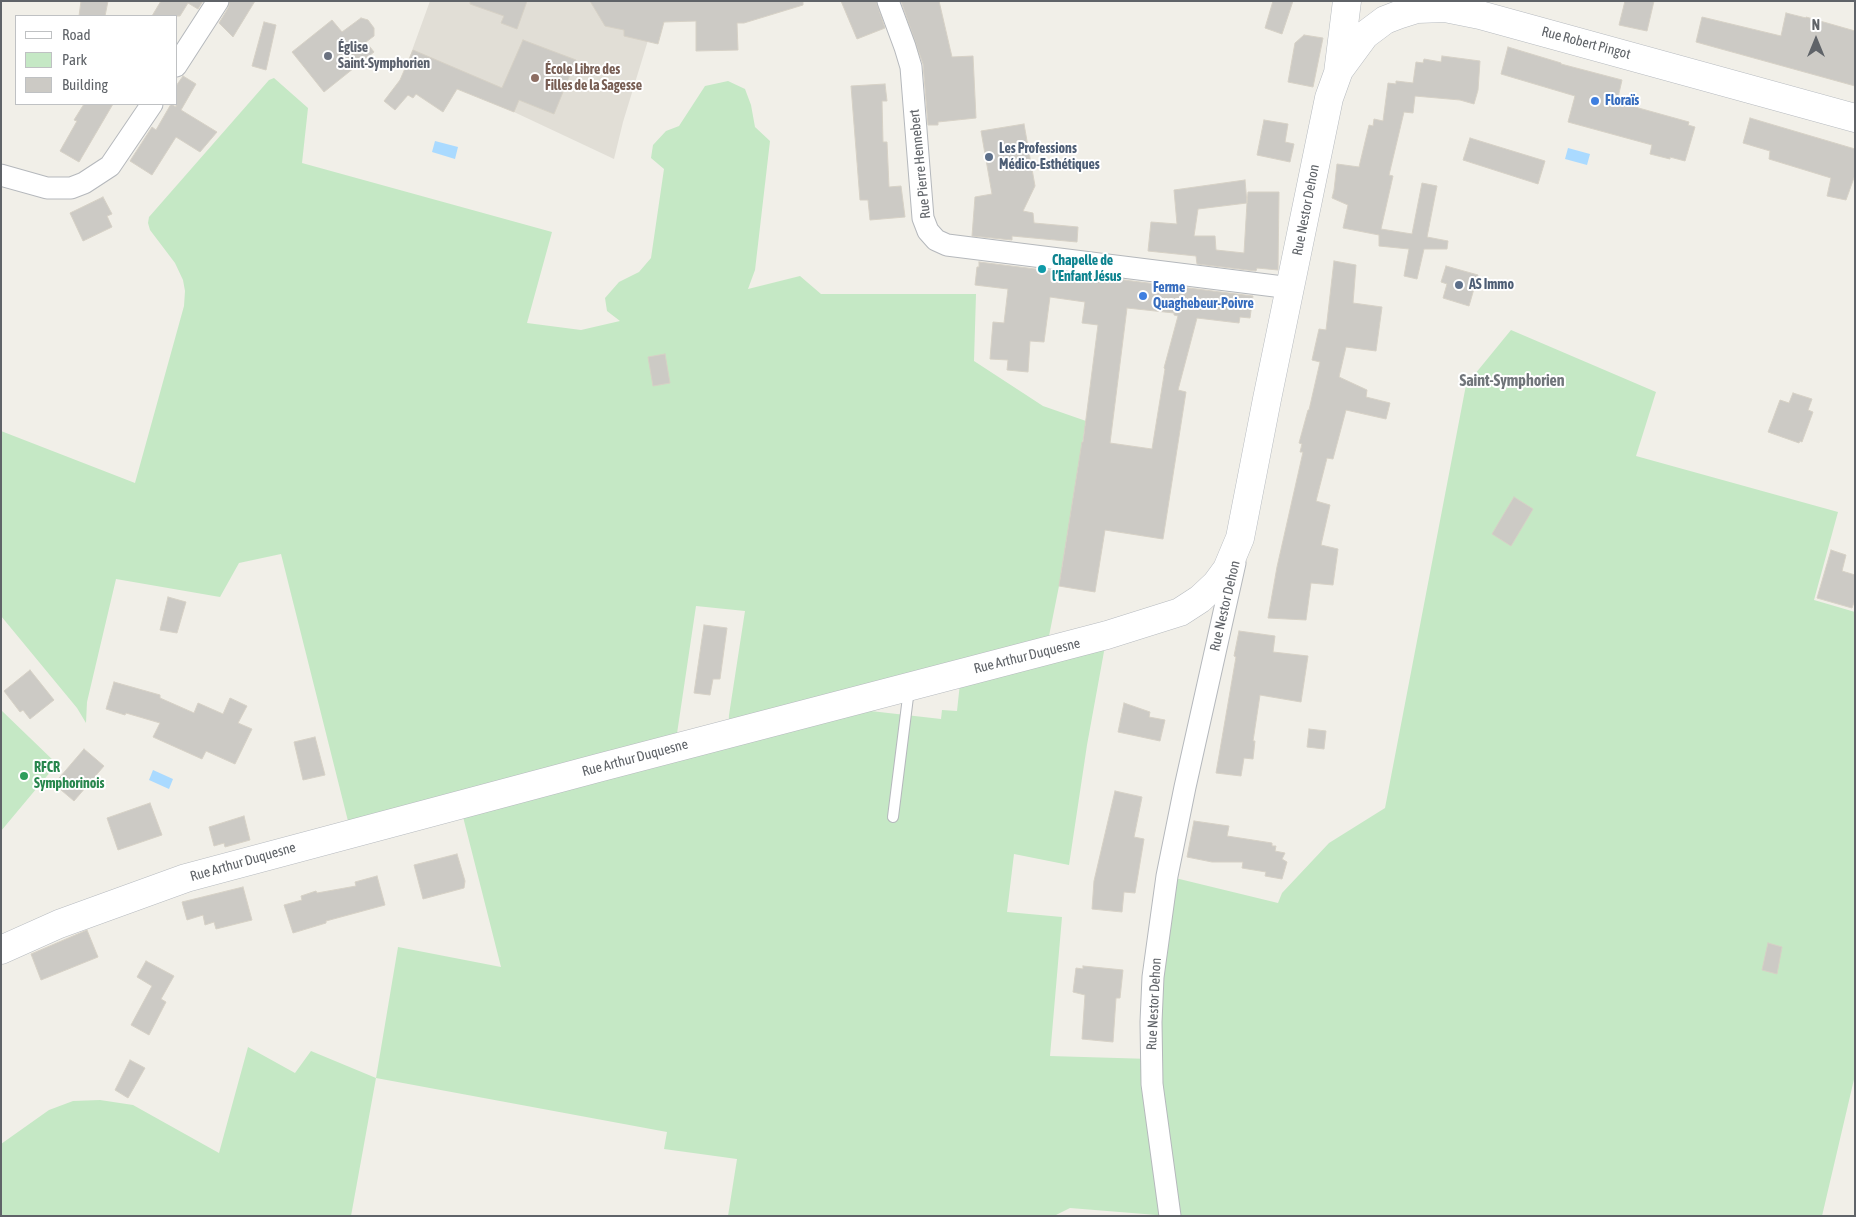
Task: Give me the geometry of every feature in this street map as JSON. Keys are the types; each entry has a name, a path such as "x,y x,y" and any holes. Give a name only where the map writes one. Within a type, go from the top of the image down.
{"main road":[{"name":"Rue Nestor Dehon","path":"1240,538 1329,98 1338,72 1347,1"},
{"name":"Rue Robert Pingot","path":"1338,72 1365,35 1400,6 1457,9 1855,118"},
{"name":"Rue Arthur Duquesne","path":"1,950 59,924 114,903 228,866 1147,624 1180,612 1200,599 1216,584 1227,569 1240,538"}],"street":[{"path":"178,63 218,1"},
{"name":"Rue Pierre Hennebert","path":"888,1 911,67 923,218 928,231 936,240 947,245 1291,288"},
{"path":"1,175 47,188 71,188 84,183 110,166 151,105"},
{"name":"Rue Nestor Dehon","path":"1170,1216 1152,1084 1151,1022 1153,977 1167,876 1240,538"}],"lane":[{"path":"893,817 909,687"}],"shaded area":[{"name":"École Libre des Filles de la Sagesse","path":"430,1 660,1 623,122 614,159 514,112 406,67"}],"green space":[{"path":"274,78 308,108 302,163 552,232 527,323 581,330 620,321 607,311 605,298 619,282 639,272 651,258 664,169 651,158 653,145 666,131 679,126 705,86 728,81 745,89 751,105 755,127 770,141 755,270 748,289 800,276 821,294 976,294 974,361 1043,406 1086,421 1059,586 1046,651 1107,635 1087,745 1069,865 1014,854 1007,912 1062,917 1050,1056 1151,1059 1167,876 1278,903 1282,893 1329,843 1385,808 1466,385 1511,330 1656,392 1636,456 1838,512 1814,600 1855,612 1855,1075 1822,1216 1169,1216 1070,1208 1054,1216 728,1216 737,1159 664,1149 667,1132 376,1078 398,947 501,967 460,805 351,833 281,554 239,563 220,597 116,579 87,702 86,723 77,708 1,616 1,431 135,483 184,306 185,291 183,280 175,263 150,230 149,217 269,80","holes":["696,606 745,611 729,715 728,734 675,747","961,674 957,711 942,710 941,719 853,709"]},
{"name":"RFCR Symphorinois","path":"1,710 57,764 1,831"},
{"path":"248,1047 295,1073 311,1051 376,1078 351,1216 1,1216 1,1144 49,1110 73,1101 100,1100 133,1105 219,1153"}],"water":[{"path":"435,141 458,147 455,159 432,152"},
{"path":"1568,148 1590,154 1587,165 1565,159"},
{"path":"153,770 173,779 169,789 149,780"}],"building":[{"path":"81,1 108,1 105,15 79,15"},
{"path":"161,1 203,1 198,9 188,3 180,16 153,15"},
{"path":"230,1 255,1 233,37 219,23"},
{"path":"470,1 527,1 517,29 501,23 504,16 470,4"},
{"path":"590,1 803,1 803,5 744,23 737,23 738,50 696,51 696,21 664,22 658,44 624,36 624,30 605,26"},
{"path":"841,1 876,1 885,28 857,39"},
{"path":"901,1 939,1 952,57 973,56 976,118 938,122 938,125 928,125 923,64"},
{"path":"1273,1 1293,1 1282,34 1265,28"},
{"path":"1625,1 1654,1 1647,31 1619,25"},
{"path":"1786,13 1855,31 1855,86 1696,42 1702,17 1781,36"},
{"name":"Église Saint-Symphorien","path":"361,18 368,20 374,28 374,36 366,42 374,52 324,92 292,52 332,20 342,32"},
{"path":"264,22 276,25 266,70 252,66"},
{"path":"1304,35 1323,38 1313,87 1288,82 1295,43"},
{"path":"523,40 576,60 554,114 519,100 514,112 457,89 443,112 416,94 413,98 408,95 395,110 384,101 400,80 413,50 502,88"},
{"path":"1508,47 1561,64 1622,80 1617,102 1689,122 1688,125 1695,127 1685,161 1650,154 1652,145 1568,122 1575,96 1501,74"},
{"path":"1442,56 1480,61 1478,90 1474,104 1460,100 1415,96 1413,113 1404,112 1389,175 1393,176 1381,229 1412,234 1422,183 1437,186 1427,237 1448,241 1447,249 1424,249 1417,279 1404,276 1409,249 1379,246 1379,235 1343,228 1348,205 1332,198 1337,164 1359,167 1369,125 1373,126 1374,119 1383,121 1388,83 1396,84 1396,81 1413,83 1416,62 1423,63 1424,59 1441,62"},
{"path":"183,76 196,84 181,110 217,132 200,152 176,137 152,175 130,161 152,127 156,130 170,105 176,107 178,105 178,83"},
{"path":"885,84 887,101 882,101 883,142 887,142 889,187 901,186 905,217 870,220 868,200 860,200 851,86"},
{"path":"83,105 112,105 79,162 60,151 77,121 74,120"},
{"path":"1750,118 1855,149 1855,175 1846,200 1827,196 1831,178 1769,159 1770,151 1743,143"},
{"path":"1264,120 1288,124 1285,142 1294,144 1290,162 1257,155"},
{"path":"1024,124 1035,186 1023,211 1033,213 1034,223 1078,227 1077,242 1012,236 1012,240 972,236 975,197 992,194 981,131"},
{"path":"1470,138 1545,161 1538,184 1463,160"},
{"path":"1245,180 1247,203 1248,192 1279,192 1278,270 1257,268 1256,271 1197,264 1196,256 1148,251 1151,222 1177,224 1174,190","holes":["1247,203 1244,253 1216,250 1215,236 1194,236 1198,209"]},
{"path":"103,197 112,214 107,216 112,227 83,241 70,213"},
{"path":"1334,261 1356,265 1353,303 1382,307 1376,351 1346,347 1339,377 1367,390 1366,397 1390,403 1386,419 1346,410 1333,459 1327,458 1316,501 1330,505 1321,545 1338,549 1333,585 1311,583 1306,620 1268,618 1277,567 1303,452 1300,452 1302,444 1299,443 1320,362 1312,360 1319,329 1326,330"},
{"path":"979,262 1253,296 1250,318 1240,317 1239,323 1197,318 1178,390 1186,392 1163,539 1105,530 1095,592 1059,586 1083,442 1098,325 1082,323 1085,302 1050,297 1044,342 1030,341 1028,372 1007,370 1008,360 990,359 993,322 1004,323 1008,289 975,285 977,267 979,267","holes":["1127,308 1174,313 1174,315 1178,316 1164,368 1152,449 1110,443"]},
{"path":"1446,266 1478,275 1469,306 1443,298 1447,284 1441,282"},
{"path":"665,354 670,383 653,386 648,357"},
{"path":"1793,393 1812,399 1808,410 1813,412 1802,442 1800,441 1799,443 1768,432 1780,400 1789,403"},
{"path":"1514,497 1533,509 1511,546 1492,534"},
{"path":"1831,550 1846,555 1842,571 1855,575 1855,600 1852,608 1817,598"},
{"path":"168,597 186,602 177,633 160,630"},
{"path":"704,625 727,628 720,679 713,679 710,695 694,693"},
{"path":"1239,631 1275,636 1273,652 1308,656 1301,702 1260,695 1253,741 1255,741 1253,759 1244,758 1241,776 1216,773"},
{"path":"30,670 54,700 30,719 23,710 20,712 4,691"},
{"path":"114,682 160,695 160,698 194,713 198,703 223,714 230,698 247,706 238,723 252,729 235,764 206,751 202,759 153,737 160,723 106,709"},
{"path":"1124,703 1150,712 1149,717 1165,720 1160,741 1118,732"},
{"path":"1309,729 1326,731 1324,749 1307,747"},
{"path":"315,737 325,775 303,780 294,742"},
{"path":"84,749 104,766 74,801 54,784"},
{"path":"1115,791 1142,797 1134,837 1144,839 1135,893 1124,892 1122,912 1092,909 1094,881"},
{"path":"150,803 162,835 118,850 107,818"},
{"path":"244,816 250,840 225,847 224,843 214,846 209,827"},
{"path":"1194,821 1229,826 1227,836 1272,843 1272,846 1276,846 1275,851 1285,853 1282,859 1287,862 1282,879 1265,876 1266,872 1242,868 1243,862 1212,862 1187,857"},
{"path":"457,854 465,881 464,888 423,899 414,865"},
{"path":"377,876 385,905 326,921 326,923 293,933 284,905 302,900 301,896 316,891 317,893 356,886 355,882"},
{"path":"243,887 252,920 216,929 214,922 205,925 203,915 187,920 182,902"},
{"path":"87,930 98,957 41,980 31,954"},
{"path":"1768,943 1782,947 1777,974 1762,970"},
{"path":"146,961 174,976 161,999 166,1002 149,1035 131,1025 152,986 137,977"},
{"path":"1083,966 1123,970 1120,998 1116,998 1113,1042 1082,1039 1085,995 1073,992 1076,968 1083,969"},
{"path":"130,1060 145,1068 128,1098 115,1090"}],"place":[{"name":"Église Saint-Symphorien","path":"328,56"},
{"name":"École Libre des Filles de la Sagesse","path":"535,78"},
{"name":"Floraïs","path":"1595,101"},
{"name":"Les Professions Médico-Esthétiques","path":"989,157"},
{"name":"Chapelle de l’Enfant Jésus","path":"1042,269"},
{"name":"AS Immo","path":"1459,285"},
{"name":"Ferme Quaghebeur-Poivre","path":"1143,296"},
{"name":"RFCR Symphorinois","path":"24,776"}],"district":[{"name":"Saint-Symphorien","path":"1512,381"}]}
